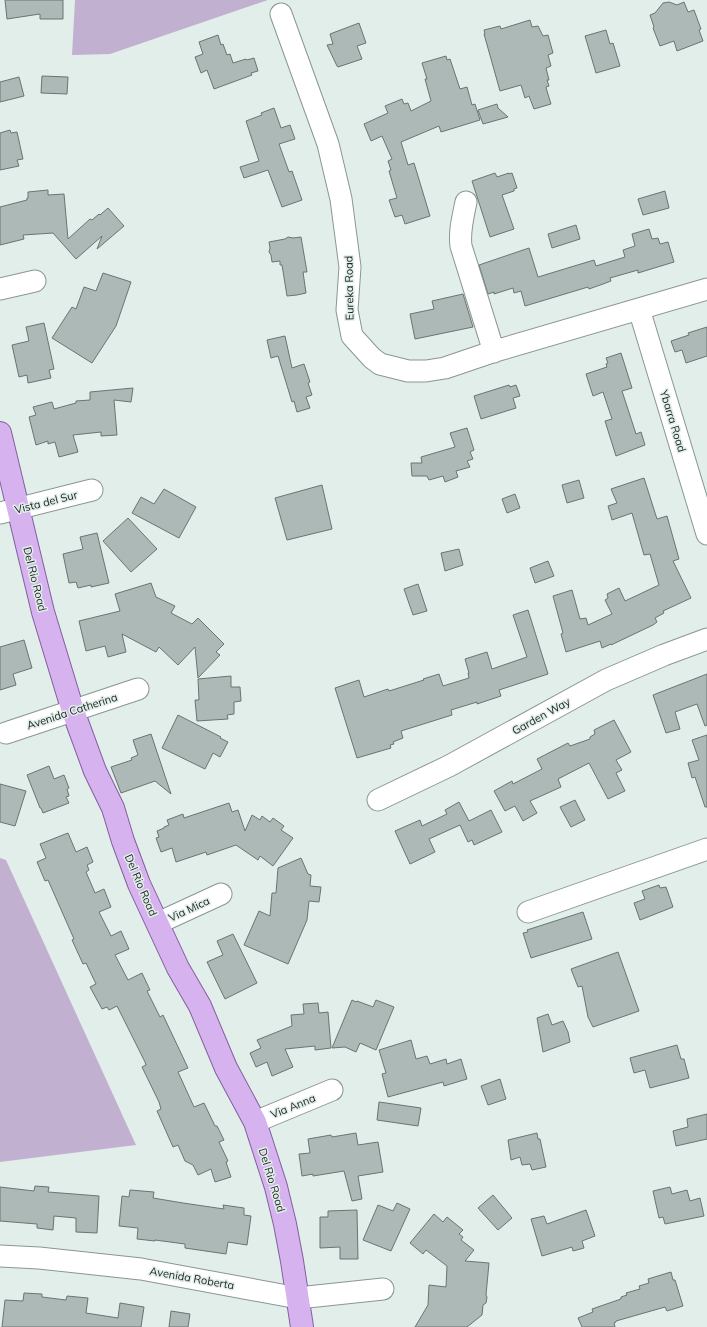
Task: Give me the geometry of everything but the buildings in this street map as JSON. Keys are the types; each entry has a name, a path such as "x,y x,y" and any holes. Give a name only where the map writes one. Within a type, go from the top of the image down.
{"main road":[{"name":"Del Rio Road","path":"0,433 9,511 43,612 72,711 94,771 113,808 123,841 139,884 178,968 200,1006 226,1068 255,1122 276,1187 285,1224 302,1327"}],"street":[{"name":"Eureka Road","path":"281,14 328,144 341,199 350,267 347,310 352,336 372,358 380,364 408,370 426,371 446,368 494,352 707,289"},
{"path":"466,202 461,224 461,246 494,352"},
{"path":"0,289 35,281"},
{"name":"Ybarra Road","path":"639,309 707,534"},
{"name":"Vista del Sur","path":"9,511 92,490"},
{"name":"Garden Way","path":"378,800 449,766 606,680 664,655 707,639"},
{"name":"Avenida Catherina","path":"6,733 138,689"},
{"path":"528,912 707,849"},
{"name":"Via Mica","path":"158,923 221,894"},
{"name":"Via Anna","path":"255,1122 332,1090"},
{"name":"Avenida Roberta","path":"0,1256 39,1258 141,1270 298,1298 382,1289"}],"shaded area":[{"path":"75,0 268,0 110,54 72,55"},
{"path":"0,858 6,860 136,1145 0,1162"}]}
